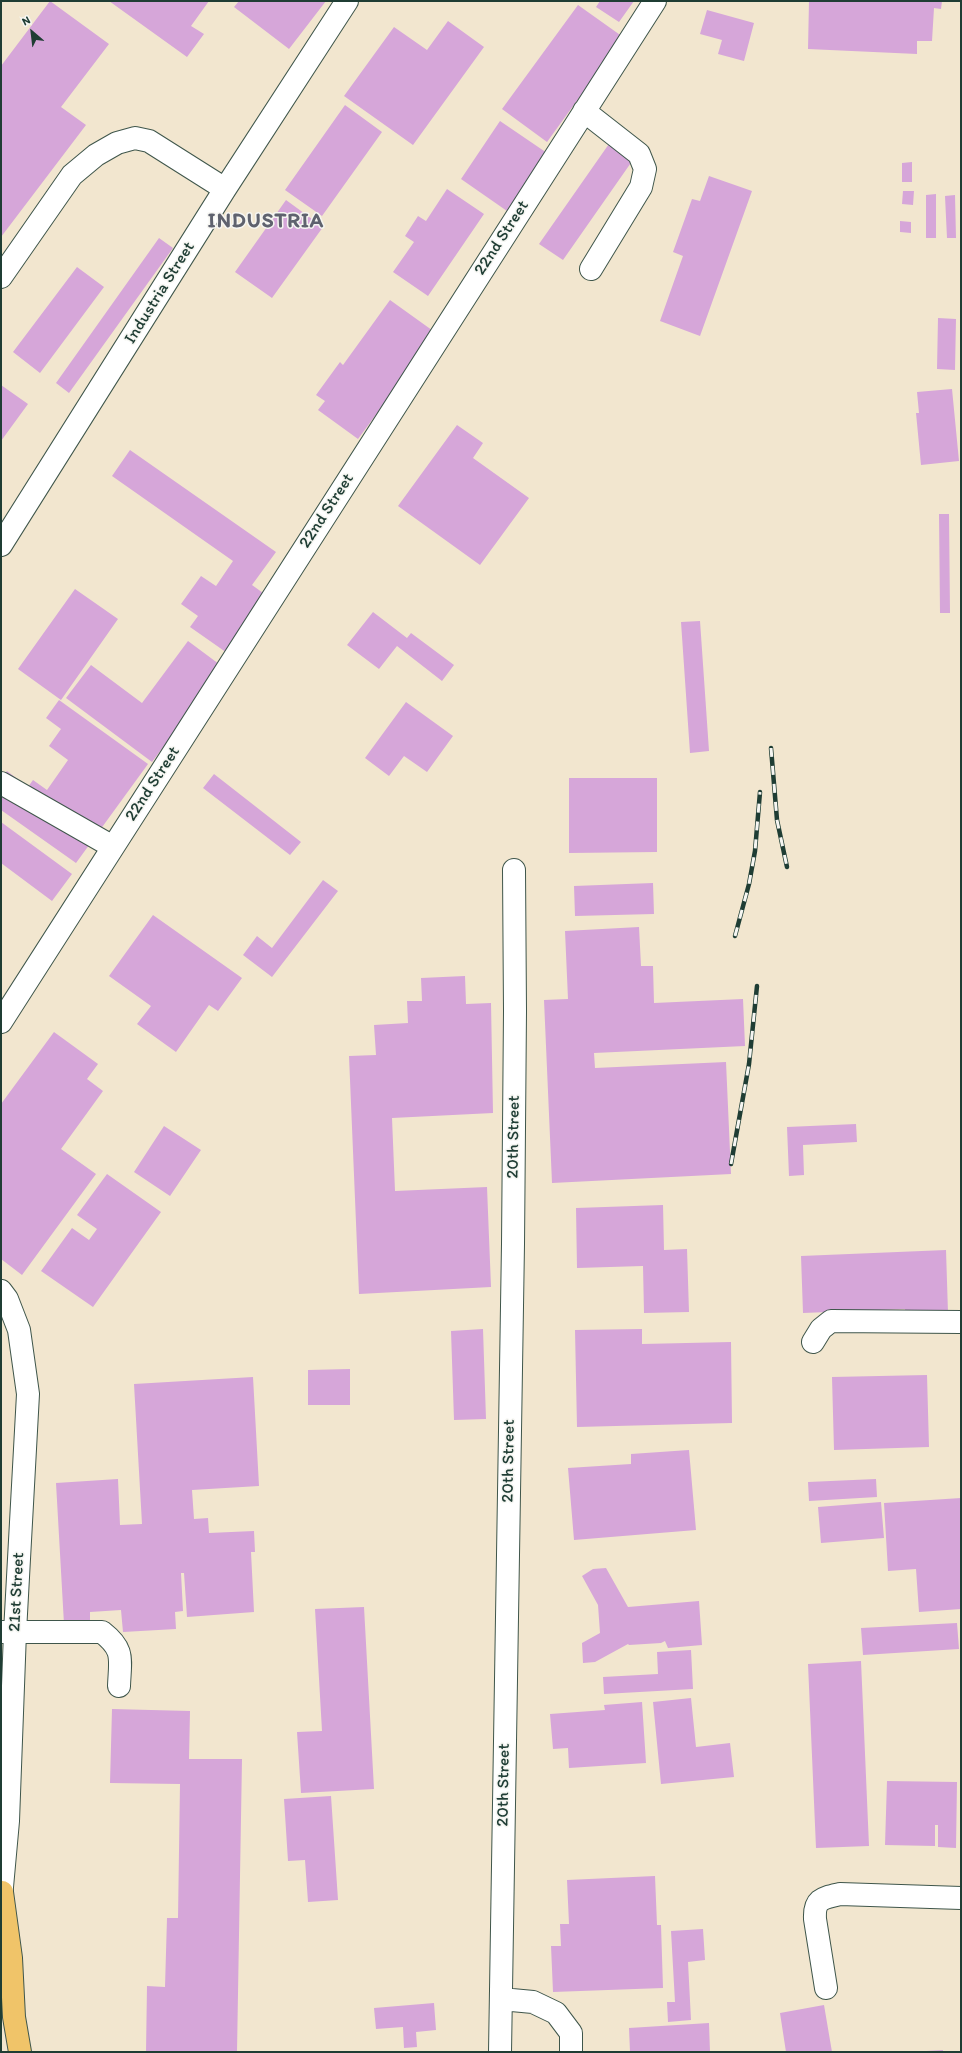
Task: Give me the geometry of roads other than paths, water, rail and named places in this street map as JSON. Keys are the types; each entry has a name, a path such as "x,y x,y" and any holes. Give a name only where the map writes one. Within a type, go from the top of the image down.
{"main road":[{"path":"2,1895 11,1958 14,2016 20,2052"}],"lane":[{"name":"Industria Street","path":"1,545 225,189 347,1"},
{"name":"22nd Street","path":"1,1022 655,1"},
{"path":"584,111 639,154 645,169 641,187 591,269"},
{"path":"1,277 72,175 96,154 118,143 135,138 149,141 225,189"},
{"path":"1,783 113,847"},
{"name":"20th Street","path":"500,2052 513,1228 515,1011 514,870"},
{"name":"21st Street","path":"1,1291 7,1299 19,1330 28,1394 8,1632 8,1821 2,1895"},
{"path":"813,1342 821,1329 831,1321 961,1322"},
{"path":"8,1632 102,1632 114,1641 120,1652 118,1686"},
{"path":"826,1988 815,1919 815,1909 819,1901 826,1897 840,1894 961,1898"},
{"path":"501,1999 533,2002 556,2013 571,2033 571,2052"}],"railway":[{"path":"771,748 777,820 787,867"},
{"path":"735,936 749,884 755,851 760,792"},
{"path":"731,1164 749,1064 757,986"}],"district":[{"name":"INDUSTRIA","path":"266,222"}]}
